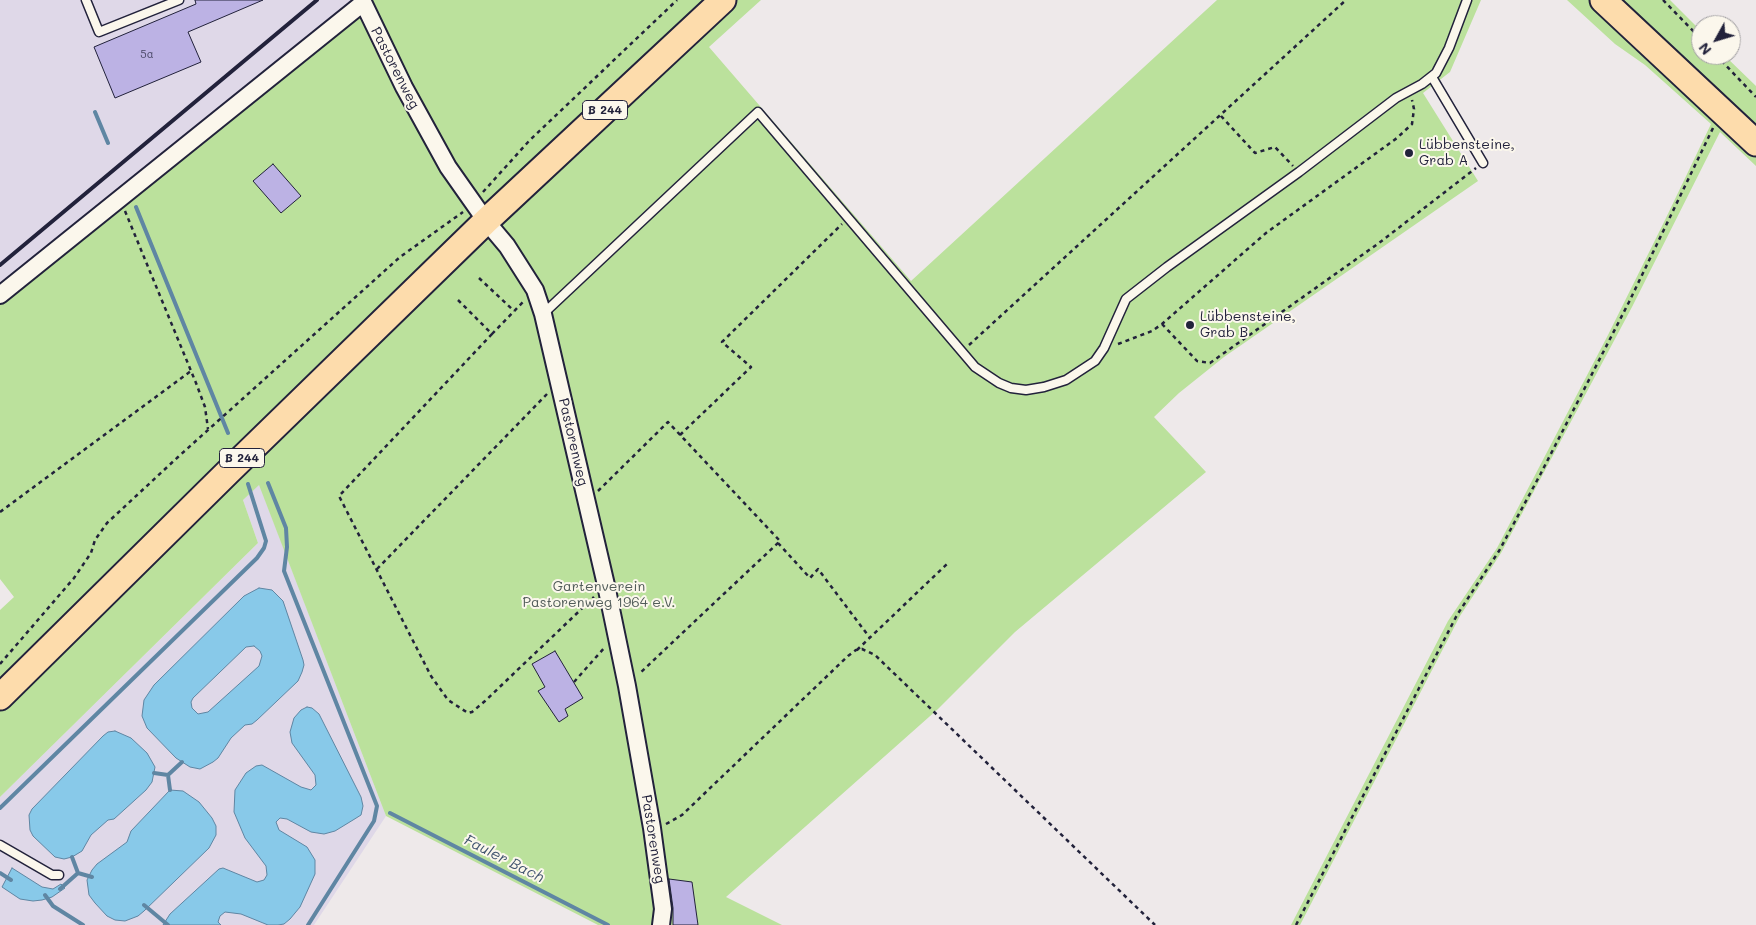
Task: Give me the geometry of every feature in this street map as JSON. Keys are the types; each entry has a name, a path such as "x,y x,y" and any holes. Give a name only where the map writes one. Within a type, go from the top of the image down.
{"main road":[{"name":"B 244","path":"0,697 228,472 479,212 723,0"},
{"path":"1603,0 1756,143"}],"street":[{"name":"Pastorenweg","path":"0,294 362,2 429,136 479,212 507,246 534,290 543,314 606,585 627,686 652,828 663,909 662,925"}],"lane":[{"path":"86,0 99,32 179,0"},
{"path":"543,314 758,112 975,367 987,376 1011,388 1026,390 1066,380 1095,360 1104,348 1126,299 1396,98 1432,77 1444,60 1467,0"},
{"path":"1432,77 1483,163"},
{"path":"0,845 52,875 59,875"}],"path":[{"path":"0,664 74,578 91,553 95,540 107,523 208,429 400,257 461,214 479,212 503,172 529,141 677,0"},
{"path":"963,352 1346,0"},
{"path":"1663,0 1691,29"},
{"path":"1726,65 1756,97"},
{"path":"1104,348 1152,331 1162,324 1266,233 1397,138 1412,124 1414,110 1411,90"},
{"path":"1296,925 1457,615 1499,552 1540,475 1629,302 1721,110"},
{"path":"1221,116 1255,153 1275,147 1299,172"},
{"path":"1162,324 1197,361 1210,363 1379,243 1483,163"},
{"path":"120,198 205,406 208,429"},
{"path":"680,435 751,367 722,342 849,218"},
{"path":"479,278 514,312"},
{"path":"534,290 339,496 431,676 448,700 468,713 485,702 606,585"},
{"path":"458,300 492,334"},
{"path":"0,512 191,371"},
{"path":"377,569 559,382"},
{"path":"586,503 668,422 780,540 627,686"},
{"path":"778,543 810,578 818,569 870,638"},
{"path":"652,828 666,824 682,815 948,563"},
{"path":"574,682 616,635"},
{"path":"856,650 862,649 875,655 1155,925"}],"shaded area":[{"path":"0,0 353,0 359,18 154,178 0,305"},
{"path":"259,484 386,816 314,925 0,925 0,797 258,543 243,500"}],"green space":[{"name":"Gartenverein Pastorenweg 1964 e.V.","path":"353,0 761,0 709,47 911,281 1217,0 1481,0 1450,72 1423,93 1478,181 1224,357 1179,393 1154,417 1206,472 1015,632 938,709 726,897 782,925 598,925 386,816 259,485 243,500 258,543 0,797 0,610 14,597 0,579 0,305 154,178 359,18"},
{"path":"1567,0 1670,0 1691,21 1691,65 1734,65 1756,86 1756,166 1720,132 1632,307 1501,553 1460,616 1300,925 1291,925 1448,621 1497,548 1608,335 1711,124 1645,65 1615,44"}],"water":[{"path":"259,588 272,590 283,601 303,660 302,672 298,681 257,720 252,724 245,725 231,738 218,758 200,769 190,767 176,758 147,728 142,716 144,700 154,685 244,596","holes":["254,646 260,651 262,656 259,666 208,712 198,714 192,708 191,702 193,698 246,647"]},
{"path":"307,707 312,708 319,714 361,797 363,806 361,815 335,831 324,834 311,832 287,819 280,818 276,822 279,830 307,847 315,860 315,874 300,907 284,924 268,925 241,914 225,912 220,916 218,922 221,925 163,925 170,914 219,869 223,868 257,882 264,880 267,875 266,866 245,838 234,812 235,790 246,773 256,766 262,765 301,787 311,790 316,785 315,775 292,743 290,732 294,718 301,710"},
{"path":"115,731 131,738 147,753 155,767 152,782 146,790 114,819 108,820 91,835 82,851 64,859 55,857 33,836 30,830 29,815 32,809 103,736 108,732"},
{"path":"170,790 183,791 199,802 212,818 216,826 216,835 209,848 144,911 138,916 125,921 115,920 107,916 89,895 87,880 97,864 127,842 131,831"},
{"path":"12,868 42,887 53,889 61,884 65,888 52,897 42,900 20,899 2,887"}],"building":[{"path":"195,0 263,0 188,32 201,62 115,98 94,47 196,4"},
{"path":"273,164 301,196 281,213 253,181"},
{"path":"555,651 583,698 565,709 568,716 559,722 538,691 545,687 532,664"},
{"path":"669,879 692,882 698,925 673,925"}],"waterway":[{"path":"95,112 108,143"},
{"path":"136,207 228,433"},
{"path":"268,483 286,528 287,547 284,571 377,806 374,821 308,925"},
{"path":"0,808 257,558 264,548 266,541 248,484"},
{"path":"168,775 182,762"},
{"path":"154,773 168,775"},
{"path":"168,775 170,790"},
{"name":"Fauler Bach","path":"390,813 608,925"},
{"path":"72,857 78,873"},
{"path":"0,873 11,880"},
{"path":"60,889 78,873 92,877"},
{"path":"45,895 53,906 83,925"},
{"path":"144,905 168,925"}],"railway":[{"path":"0,265 317,0"}],"place":[{"name":"Lübbensteine, Grab A","path":"1409,153"},
{"name":"Lübbensteine, Grab B","path":"1190,325"}]}
